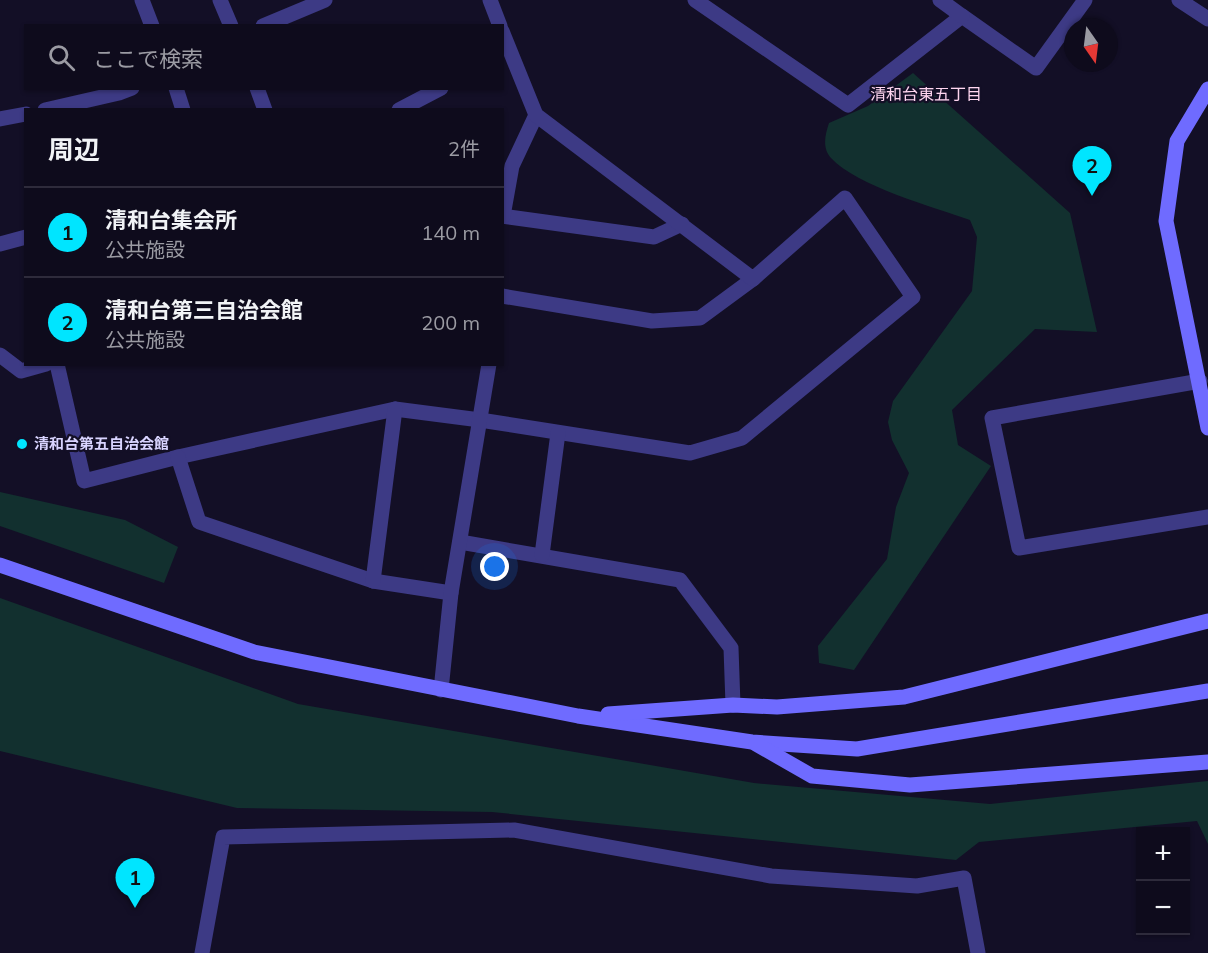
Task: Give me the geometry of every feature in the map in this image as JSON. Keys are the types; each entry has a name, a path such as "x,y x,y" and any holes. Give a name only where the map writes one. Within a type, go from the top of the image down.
{"street":[{"path":"142,0 151,24"},
{"path":"220,0 230,24"},
{"path":"268,24 325,0"},
{"path":"490,0 499,24"},
{"path":"695,0 848,105 962,16"},
{"path":"940,0 1036,68 1085,0"},
{"path":"1179,0 1208,19"},
{"path":"504,41 507,56 536,115 753,279"},
{"path":"1208,89 1177,141 1166,221 1208,428"},
{"path":"54,108 127,90"},
{"path":"177,90 182,108"},
{"path":"257,90 264,108"},
{"path":"403,108 437,90"},
{"path":"0,119 24,114"},
{"path":"504,210 512,166 536,115"},
{"path":"57,366 84,481 178,457 395,409 690,453 742,438 913,297 845,198 753,279 700,318 652,321 504,296"},
{"path":"504,216 654,237 681,224"},
{"path":"0,244 24,238"},
{"path":"0,355 21,371 39,366"},
{"path":"441,690 451,593 489,366"},
{"path":"1200,381 992,418 1019,548 1208,517"},
{"path":"373,581 395,409"},
{"path":"542,555 558,433"},
{"path":"178,457 199,522 373,581 451,593"},
{"path":"460,542 680,580 731,648 733,705"},
{"path":"0,565 254,652 578,716 752,742 857,749 1208,691"},
{"path":"578,716 733,705 777,707 904,698 1208,621"},
{"path":"752,742 812,776 910,785 1208,762"},
{"path":"202,953 223,837 514,830 771,876 917,886 964,878 978,953"}],"green space":[{"path":"913,73 1070,213 1097,332 1035,329 952,410 958,445 991,466 854,670 819,663 818,646 887,559 896,507 909,473 892,440 888,422 893,401 972,291 977,237 970,220 896,195 858,178 831,158 825,146 829,123 868,106"},
{"path":"0,492 125,520 178,547 164,583 0,526"},
{"path":"0,598 298,704 754,783 990,804 1208,781 1208,844 1197,821 979,842 956,860 492,812 237,808 0,751"}],"place":[{"name":"清和台第三自治会館","path":"1092,196"},
{"name":"清和台第五自治会館","path":"22,444"},
{"name":"清和台集会所","path":"135,908"}],"district":[{"name":"清和台東五丁目","path":"926,94"}]}
